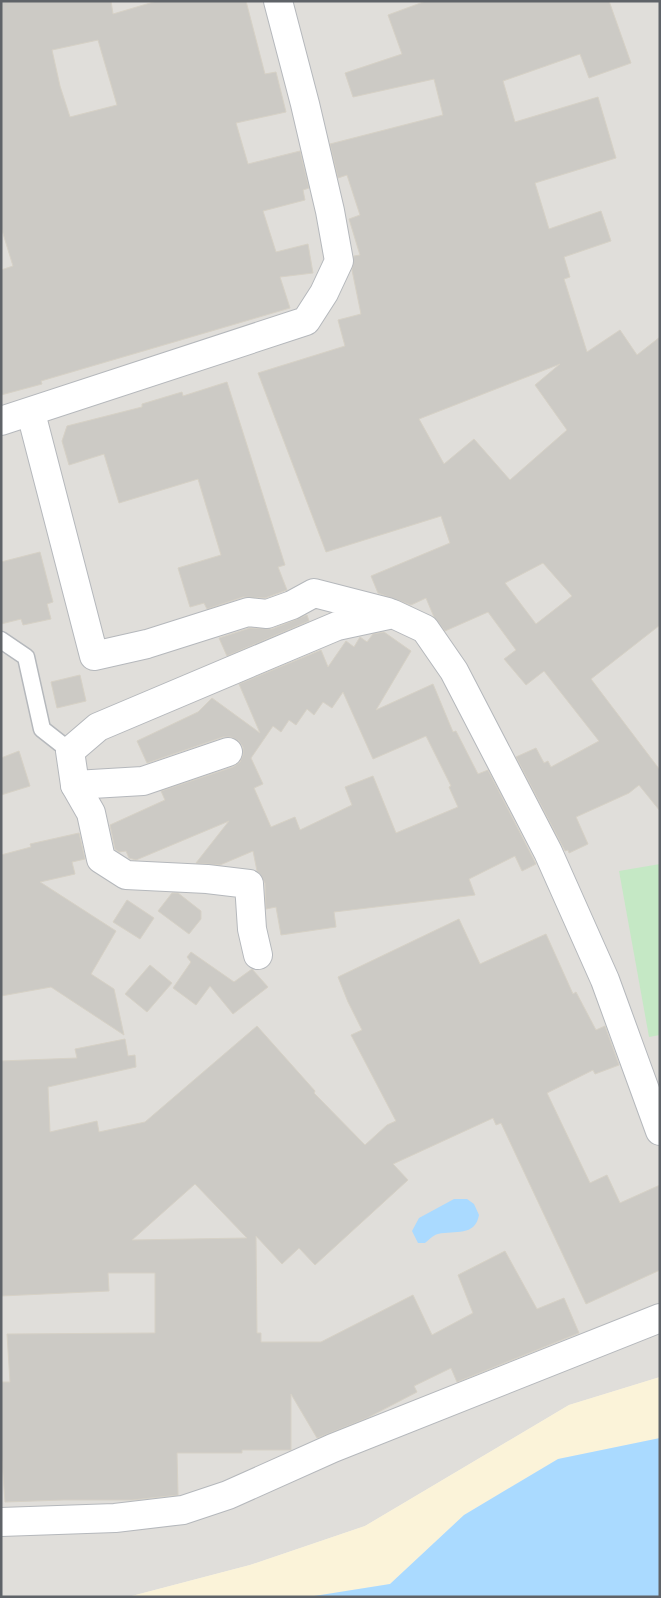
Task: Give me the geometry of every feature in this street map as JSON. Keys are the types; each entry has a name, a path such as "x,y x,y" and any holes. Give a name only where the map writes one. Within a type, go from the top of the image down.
{"street":[{"path":"1,421 31,413 306,321 324,293 339,261 312,131 278,1"},
{"path":"31,413 94,656 147,644 248,612 267,614 292,605 314,593 393,614 425,628 454,671 548,852 605,980 660,1132"},
{"path":"258,955 252,930 249,884 207,878 126,875 101,858 91,813 75,785 70,751 98,727 337,626 393,614"},
{"path":"75,785 143,781 228,752"},
{"path":"1,1522 114,1518 183,1510 228,1494 333,1448 660,1318"}],"lane":[{"path":"1,640 26,657 42,730 70,751"}],"shaded area":[{"path":"1,1 660,1 660,1377 569,1405 365,1526 250,1565 128,1597 1,1597"}],"green space":[{"path":"660,864 660,1035 649,1037 619,871"}],"sand":[{"path":"660,1377 660,1438 558,1459 464,1515 390,1584 308,1597 128,1597 250,1565 365,1526 569,1405"}],"water":[{"path":"454,1199 467,1199 474,1204 479,1215 473,1227 469,1230 438,1234 425,1243 418,1243 412,1231 419,1218"},
{"path":"660,1438 660,1597 308,1597 390,1584 464,1515 558,1459"}],"building":[{"path":"1,1 111,1 113,14 157,1 246,1 265,74 276,72 286,112 236,123 248,164 300,151 309,188 303,190 305,200 263,211 276,252 308,244 313,273 280,277 290,308 41,381 42,384 1,395 1,270 13,266 1,227","holes":["98,40 117,105 70,117 60,86 52,50"]},
{"path":"426,1 609,1 631,63 589,78 580,54 503,81 515,122 598,97 616,158 535,183 549,229 601,211 611,241 564,257 570,277 564,279 587,352 620,330 637,355 660,337 660,625 591,679 660,770 660,811 639,785 629,793 576,817 588,844 569,853 568,850 565,851 516,757 536,748 544,763 548,761 551,767 599,741 544,671 526,685 504,659 516,650 488,612 445,631 434,617 426,598 411,605 378,593 371,576 450,543 441,516 326,552 258,373 345,346 338,320 361,314 352,270 354,256 360,255 349,219 360,215 347,175 338,178 330,144 443,115 434,79 353,97 345,73 402,54 388,15","holes":["560,364 535,385 567,430 510,480 474,439 444,464 419,419","543,563 572,596 536,624 505,583"]},
{"path":"227,382 285,565 278,567 287,590 265,598 243,597 207,609 204,603 190,607 178,568 221,555 198,479 119,503 104,454 69,465 62,441 67,426 142,407 142,404 182,392 183,396"},
{"path":"40,552 53,602 47,604 51,619 23,625 21,619 1,624 1,562"},
{"path":"307,615 309,621 227,656 219,638 250,628 272,629"},
{"path":"384,632 411,651 376,710 433,684 453,732 456,731 478,774 488,770 536,864 522,871 515,856 469,879 475,895 334,912 336,927 281,935 276,907 266,909 265,883 257,871 253,851 220,865 196,863 229,821 136,860 129,858 126,851 119,852 115,849 110,825 165,800 161,791 233,767 240,762 243,755 243,747 239,741 231,737 223,737 147,763 137,741 198,712 212,698 260,733 239,684 321,650 328,667 346,641 354,647 360,637 367,642 373,634","holes":["343,692 373,759 426,736 451,786 449,787 458,807 396,833 373,776 345,787 352,805 300,830 295,817 271,827 254,788 263,784 251,758 273,726 281,732 289,720 296,725 307,709 314,715 323,702 332,708"]},
{"path":"80,675 86,701 57,708 51,682"},
{"path":"19,751 30,786 1,795 1,758"},
{"path":"79,833 85,859 72,862 75,874 40,882 116,931 91,974 114,989 124,1035 51,987 1,996 1,855 31,847 30,844"},
{"path":"172,893 178,893 201,911 201,919 189,934 158,911"},
{"path":"127,900 154,918 140,939 113,922"},
{"path":"459,919 480,964 546,934 573,994 576,992 596,1030 605,1026 619,1065 595,1074 593,1070 547,1093 590,1183 607,1175 620,1203 660,1185 660,1270 586,1304 501,1123 496,1125 493,1118 393,1164 408,1180 315,1265 299,1248 282,1264 256,1236 257,1333 261,1333 261,1342 321,1342 413,1295 432,1335 473,1313 458,1275 505,1251 537,1309 564,1298 579,1333 457,1382 451,1368 414,1386 417,1392 367,1418 317,1438 291,1394 291,1450 242,1450 242,1453 177,1453 178,1495 132,1500 5,1502 1,1446 1,1382 10,1382 7,1334 155,1333 155,1273 108,1273 109,1291 1,1296 1,1061 77,1058 75,1049 125,1039 128,1056 135,1055 136,1067 48,1087 50,1132 97,1121 99,1132 145,1122 257,1026 315,1091 314,1093 365,1145 387,1125 396,1121 351,1035 362,1030 338,977","holes":["195,1184 247,1238 132,1240"]},
{"path":"191,952 234,982 252,969 268,987 233,1014 210,986 196,1005 173,988 191,962 187,957"},
{"path":"150,965 172,983 147,1012 125,994"}]}
